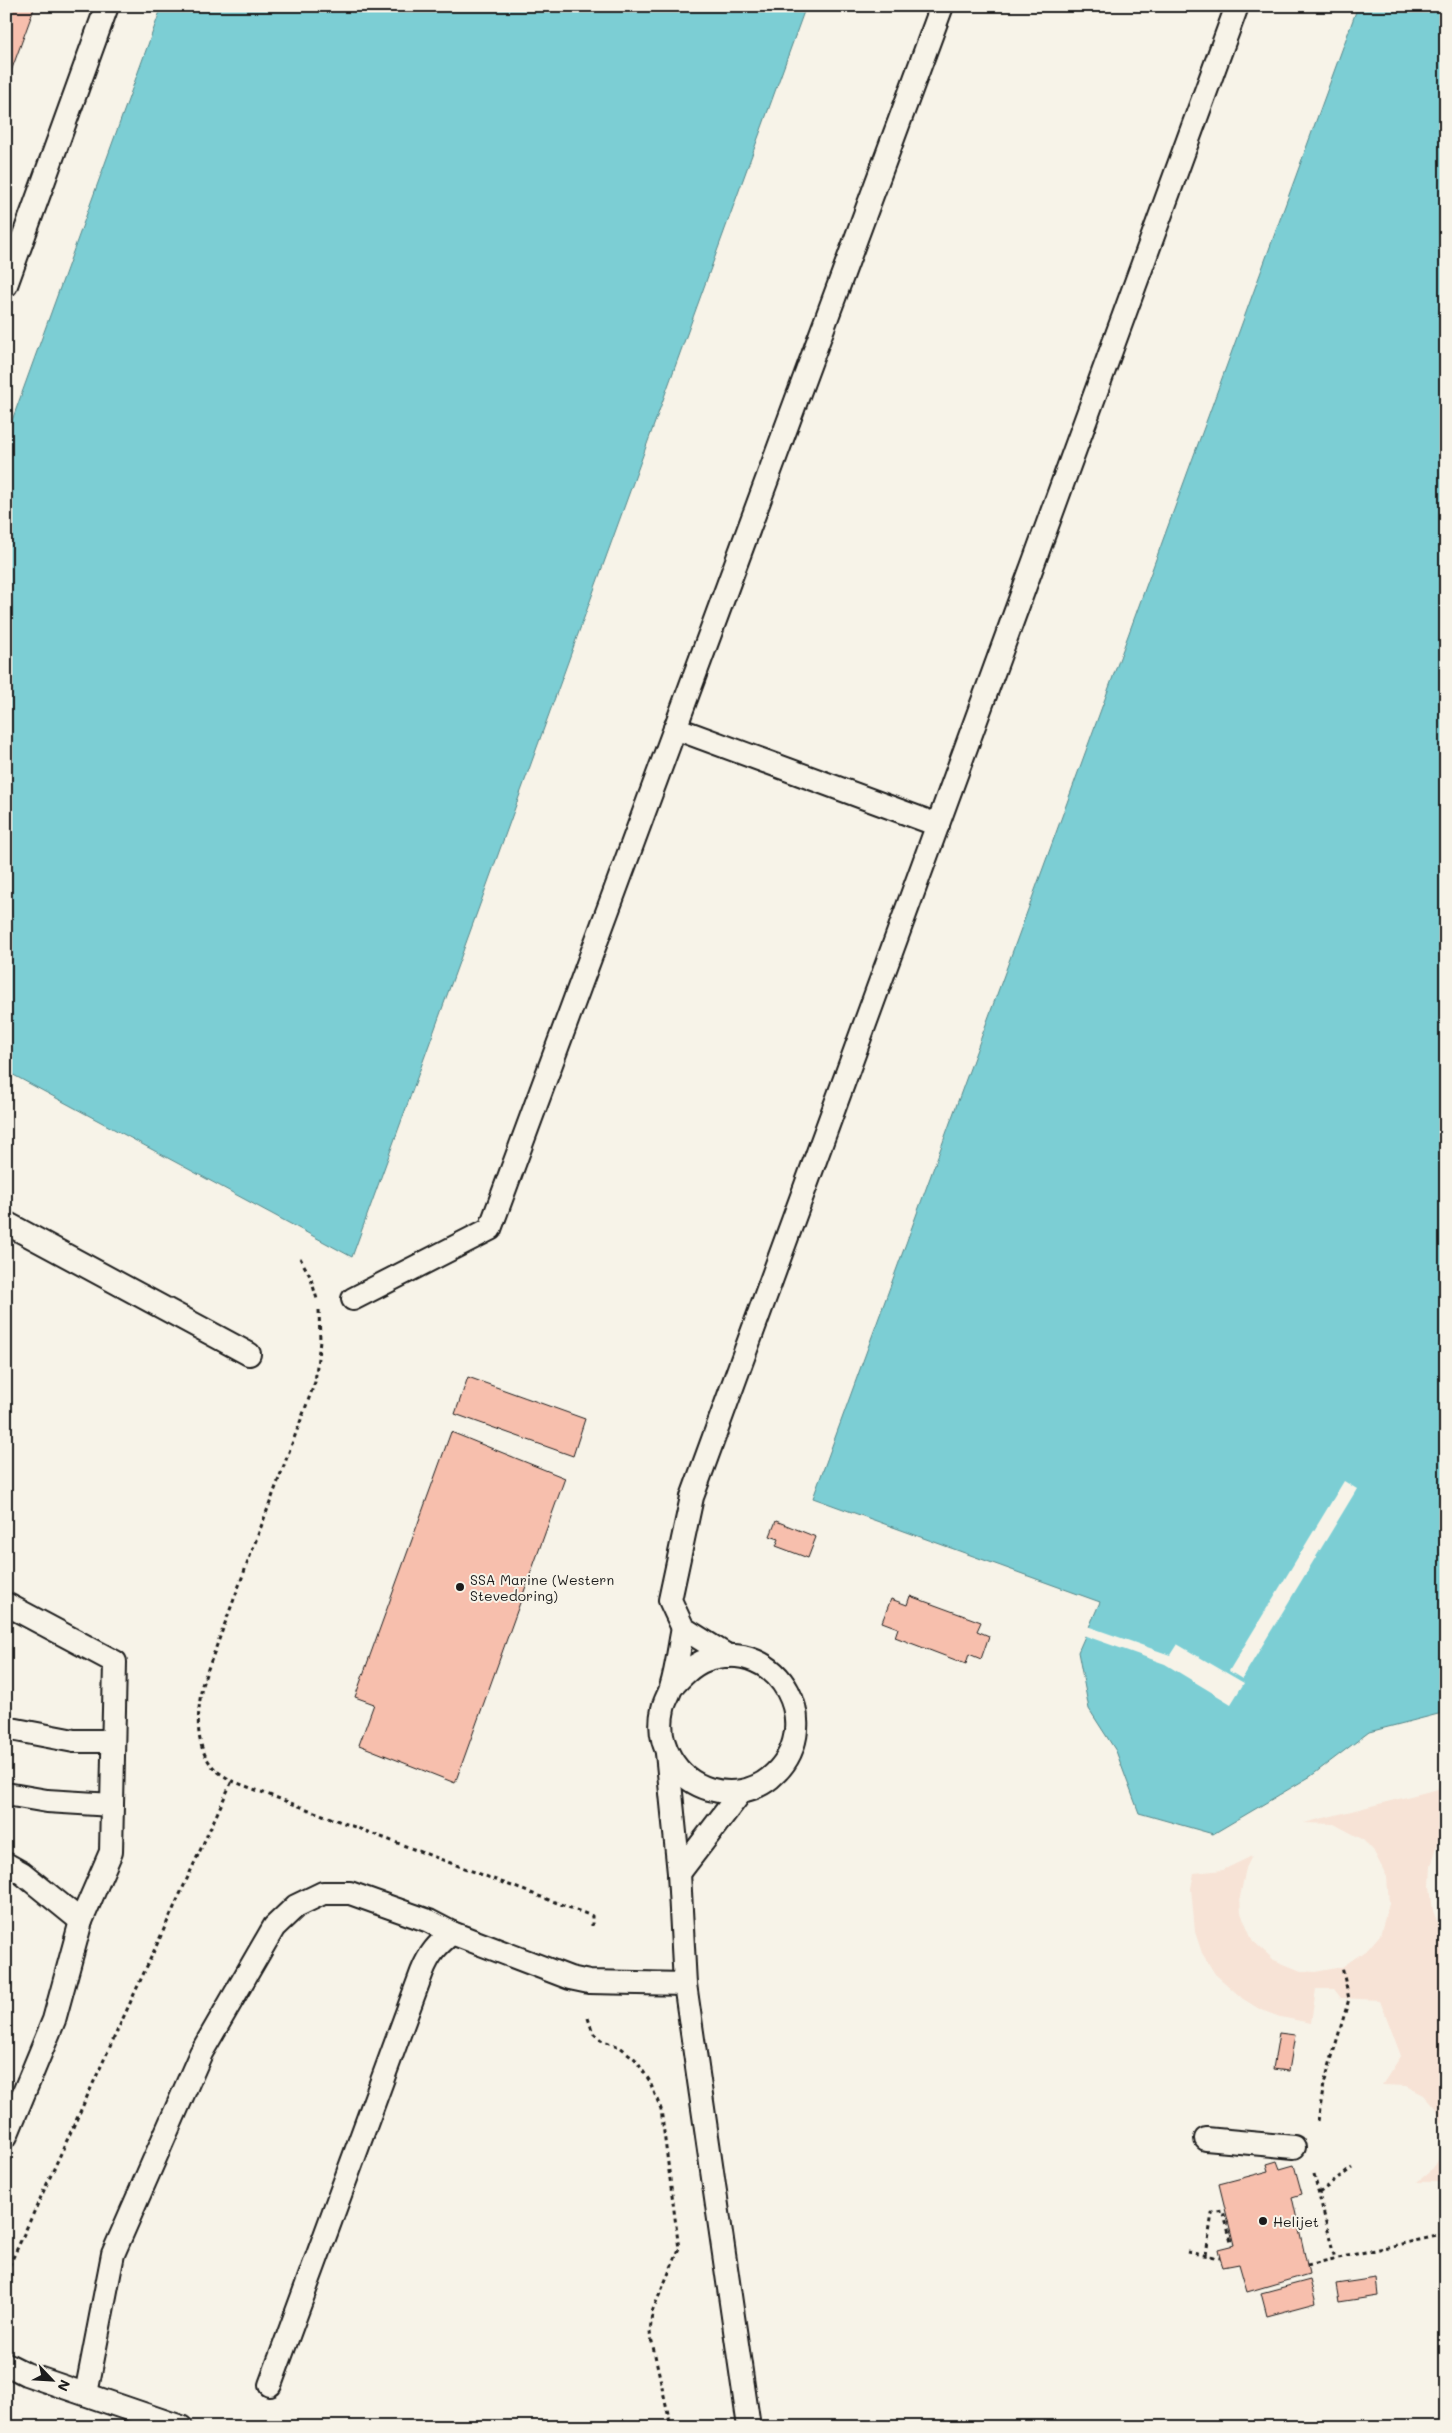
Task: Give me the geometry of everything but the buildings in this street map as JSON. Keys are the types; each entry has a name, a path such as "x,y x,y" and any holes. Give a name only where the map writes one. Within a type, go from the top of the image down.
{"lane":[{"path":"6,285 107,6"},
{"path":"354,1299 490,1229 942,6"},
{"path":"728,1656 683,1628 670,1600 692,1497 1237,6"},
{"path":"675,728 938,825"},
{"path":"6,1223 249,1354"},
{"path":"6,1604 115,1662 111,1852 81,1921 54,2020 6,2136"},
{"path":"683,1628 671,1688 662,1709 661,1731 667,1753 679,1873 685,1984 749,2427"},
{"path":"667,1753 680,1771 698,1785 719,1792 741,1792 762,1784 780,1770 792,1751 798,1729 796,1706 786,1686 770,1669 750,1659 728,1656 706,1660 686,1672 671,1688"},
{"path":"6,1728 74,1741 113,1742"},
{"path":"679,1873 741,1792"},
{"path":"6,1794 47,1802 112,1804"},
{"path":"6,1864 22,1873 81,1921"},
{"path":"86,2394 114,2254 201,2052 274,1927 296,1906 322,1893 350,1893 429,1921 452,1934 570,1978 590,1982 685,1984"},
{"path":"270,2385 429,1954 452,1934"},
{"path":"1206,2139 1294,2147"},
{"path":"6,2364 26,2374 180,2427"}],"path":[{"path":"300,1258 310,1276 318,1304 320,1341 315,1382 202,1685 198,1715 199,1738 204,1752 213,1768 232,1781 592,1916 592,1926"},
{"path":"6,2273 232,1781"},
{"path":"1318,2123 1324,2084 1349,1999 1342,1967"},
{"path":"588,2018 593,2033 601,2040 620,2047 635,2059 649,2080 661,2109 679,2249 652,2312 650,2333 671,2427"},
{"path":"1319,2193 1352,2168"},
{"path":"1313,2169 1335,2259"},
{"path":"1206,2255 1212,2213 1223,2211 1232,2245"},
{"path":"1307,2265 1446,2234"},
{"path":"1187,2252 1220,2258"}],"shaded area":[{"path":"1446,1787 1446,1827 1439,1840 1431,1866 1430,1886 1433,1911 1446,1942 1446,2182 1417,2182 1433,2169 1440,2157 1443,2148 1444,2128 1437,2110 1424,2095 1406,2086 1382,2085 1401,2056 1380,2000 1341,1998 1334,1989 1316,1989 1311,2023 1280,2017 1261,2010 1243,1999 1215,1974 1202,1953 1195,1932 1191,1888 1194,1873 1223,1870 1252,1856 1246,1868 1240,1897 1241,1913 1253,1941 1274,1960 1301,1971 1315,1972 1342,1967 1368,1949 1380,1935 1389,1903 1387,1877 1373,1850 1362,1839 1334,1824 1304,1823"}],"water":[{"path":"162,6 806,6 352,1257 6,1071 6,437"},
{"path":"1358,6 1446,6 1446,1712 1369,1732 1311,1776 1213,1834 1139,1813 1116,1751 1089,1709 1078,1652 1100,1602 813,1498"}],"pier":[{"path":"1344,1481 1357,1489 1242,1679 1229,1671"},
{"path":"1087,1626 1170,1655 1177,1644 1244,1683 1231,1704 1165,1664 1083,1635"}],"place":[{"name":"SSA Marine (Western Stevedoring)","path":"460,1587"},
{"name":"Helijet","path":"1263,2221"}]}
